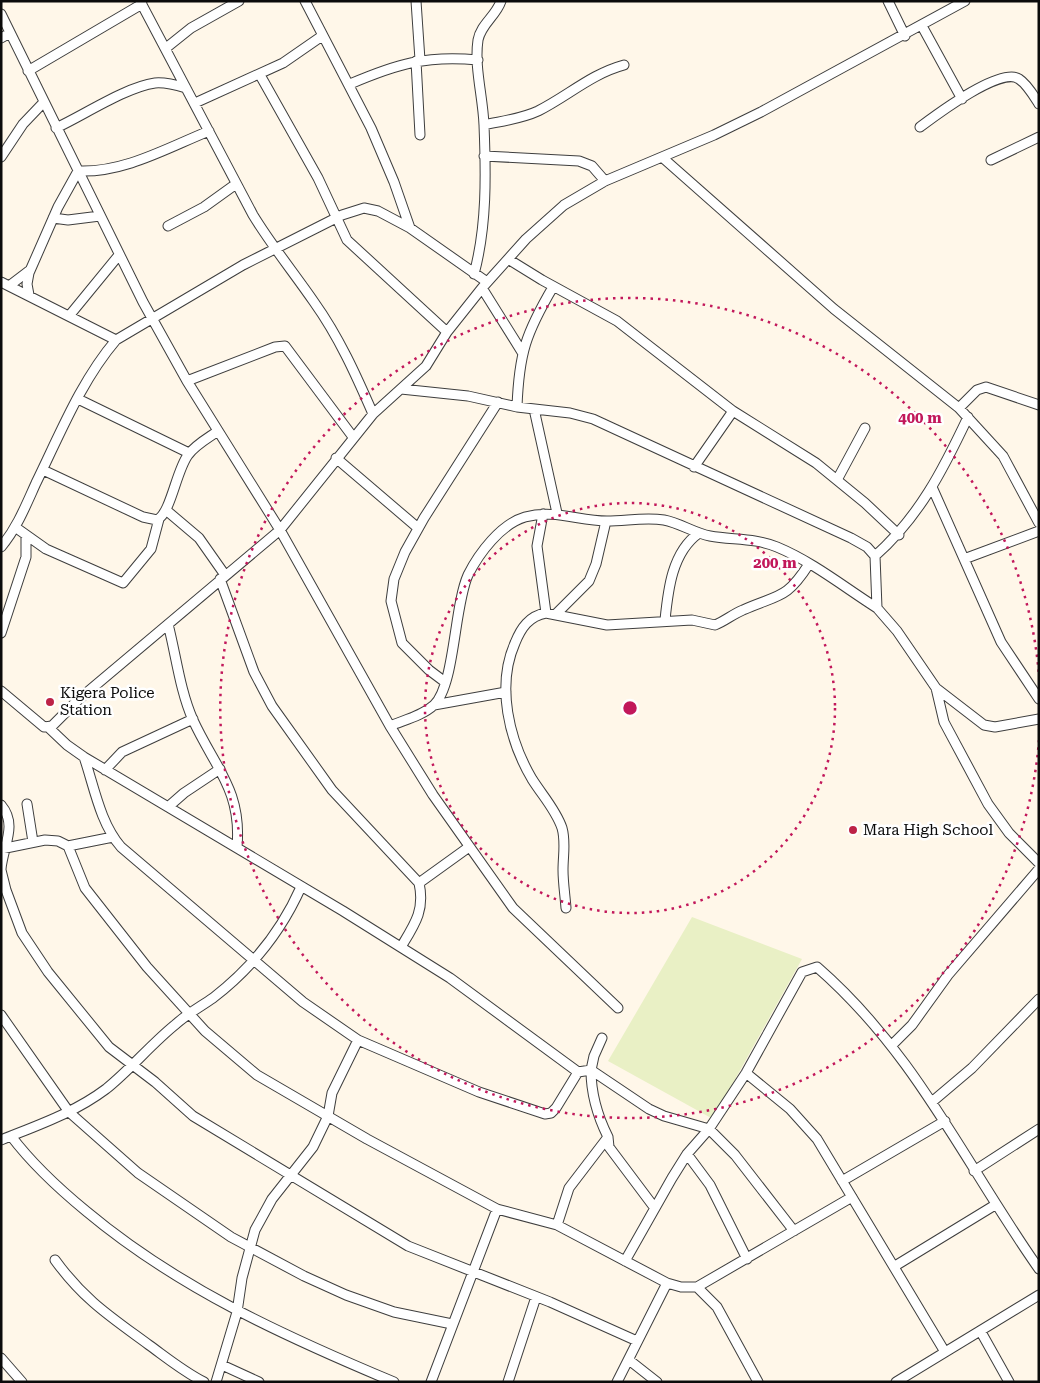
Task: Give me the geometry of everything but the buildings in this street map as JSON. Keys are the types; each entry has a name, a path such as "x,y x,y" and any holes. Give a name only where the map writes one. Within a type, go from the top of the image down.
{"street":[{"path":"166,48 192,28 238,1"},
{"path":"306,1 322,36 350,84 394,182 410,228"},
{"path":"416,1 420,135"},
{"path":"474,274 484,216 484,125 478,39 481,31 501,1"},
{"path":"888,1 905,36"},
{"path":"48,727 280,530 373,414 426,366 447,332 485,285 542,223 564,205 605,181 663,158 745,120 905,36 965,1"},
{"path":"28,71 141,3 236,184 274,249 328,324 348,358 373,414"},
{"path":"1,14 151,317 218,431 280,530 390,726 468,847 513,908 618,1008"},
{"path":"922,26 962,99"},
{"path":"1,38 10,33"},
{"path":"195,103 260,75 300,52 322,36"},
{"path":"350,84 396,65 444,57 478,60"},
{"path":"484,125 535,112 572,91 600,72 624,65"},
{"path":"260,75 318,178 348,240 447,332"},
{"path":"920,127 1000,77 1013,76 1020,79 1039,104"},
{"path":"56,128 119,96 147,85 162,83 186,88"},
{"path":"1,158 23,124 44,102"},
{"path":"78,171 92,172 120,167 209,131"},
{"path":"991,160 1039,137"},
{"path":"484,156 580,161 592,166 605,181"},
{"path":"663,158 834,309 959,408 1003,456 1039,523"},
{"path":"29,295 27,284 30,270 53,218 78,171"},
{"path":"168,226 204,207 236,184"},
{"path":"1,547 15,527 78,398 101,359 116,340 151,317 274,249 358,209 372,209 410,228 474,274 485,285 522,352"},
{"path":"53,218 68,220 100,216"},
{"path":"69,316 120,255"},
{"path":"508,259 553,287 617,321 733,411 796,449 837,480 899,535"},
{"path":"5,284 30,270"},
{"path":"5,284 116,340"},
{"path":"517,406 522,352 531,326 553,287"},
{"path":"188,380 275,346 285,346 353,437"},
{"path":"959,408 977,390 986,387 1039,406"},
{"path":"401,389 468,396 534,409 570,413 620,430 694,467 851,538 866,547 875,556 877,608"},
{"path":"78,398 189,453"},
{"path":"445,682 429,670 402,643 391,601 394,579 418,528 498,402"},
{"path":"534,409 557,513"},
{"path":"694,467 733,411"},
{"path":"875,556 899,535 932,487 968,418"},
{"path":"837,480 865,428"},
{"path":"15,527 56,554 123,583 151,548 159,519 166,510 176,479 189,453 218,431"},
{"path":"336,458 418,528"},
{"path":"42,470 143,516 159,519"},
{"path":"932,487 1001,642 1039,699"},
{"path":"166,510 198,538 223,577 254,672 272,706 332,790 418,882 422,897 420,911 401,947"},
{"path":"434,705 445,682 460,597 468,574 496,536 511,524 524,517 557,513 606,521 648,518 665,520 699,534 775,546 809,564 877,608 897,632 936,688 984,726 995,727 1039,719"},
{"path":"543,514 537,546 546,612"},
{"path":"556,614 589,581 606,521"},
{"path":"964,559 1039,531"},
{"path":"665,620 669,591 676,564 686,544 699,534"},
{"path":"1,633 9,602 24,563 26,536"},
{"path":"566,908 563,869 565,846 562,828 555,813 520,757 512,729 506,692 508,659 521,631 536,614 546,612 580,621 607,625 665,620 692,620 715,625 738,612 784,594 793,587 809,564"},
{"path":"168,624 193,719 220,769 237,808 237,847"},
{"path":"936,688 944,722 988,804 1009,833 1039,863"},
{"path":"1,691 84,757 237,847 450,978 578,1072 591,1070 649,1110 709,1129 735,1155 794,1231"},
{"path":"390,726 425,711 434,705 506,692"},
{"path":"105,770 122,752 193,719"},
{"path":"84,757 113,837 303,1002 358,1040 478,1092 545,1114 551,1113 556,1108 578,1072"},
{"path":"168,806 220,769"},
{"path":"26,804 33,842"},
{"path":"1,806 7,812 10,821 10,831 3,849 1,870 17,920 38,958 102,1040 118,1055 133,1065 193,1116 408,1246 536,1297 637,1341"},
{"path":"68,846 113,837"},
{"path":"3,849 33,842 58,840 68,846 79,876 92,899 147,968 188,1014 224,1049 257,1074 328,1116 497,1209 557,1225 667,1283 680,1287 697,1287 852,1197"},
{"path":"418,882 468,847"},
{"path":"892,1045 912,1025 948,975 1039,869"},
{"path":"1,1140 69,1112 106,1088 188,1014 224,989 254,961 279,930 301,887"},
{"path":"625,1261 654,1207 687,1154 709,1129 746,1073 802,972 817,967 837,984 892,1045 932,1101 995,1205 1039,1269"},
{"path":"932,1101 972,1068 1039,999"},
{"path":"1,1015 69,1112 138,1173 250,1248 355,1298 394,1312 452,1324"},
{"path":"602,1038 594,1056 591,1070 591,1085 596,1111 608,1137 609,1147 654,1207"},
{"path":"216,1382 237,1312 250,1248 262,1213 313,1147 328,1116 332,1093 358,1040"},
{"path":"746,1073 775,1096 804,1123 828,1155 945,1352"},
{"path":"842,1181 945,1121"},
{"path":"974,1171 1039,1129"},
{"path":"11,1136 46,1177 113,1234 167,1271 237,1312 301,1343 394,1382"},
{"path":"557,1225 569,1188 608,1137"},
{"path":"687,1154 710,1185 746,1259"},
{"path":"895,1266 995,1205"},
{"path":"431,1382 497,1209"},
{"path":"55,1260 74,1286 100,1310 188,1373 204,1382"},
{"path":"617,1382 667,1283"},
{"path":"697,1287 717,1307 758,1382"},
{"path":"896,1382 1039,1295"},
{"path":"508,1382 536,1297"},
{"path":"981,1332 1009,1382"},
{"path":"1,1358 22,1382"},
{"path":"629,1360 657,1382"},
{"path":"222,1364 259,1382"}],"green space":[{"path":"692,917 802,959 713,1119 608,1061"}],"place":[{"name":"Kigera Police Station","path":"50,702"},
{"name":"Mara High School","path":"853,830"}]}
